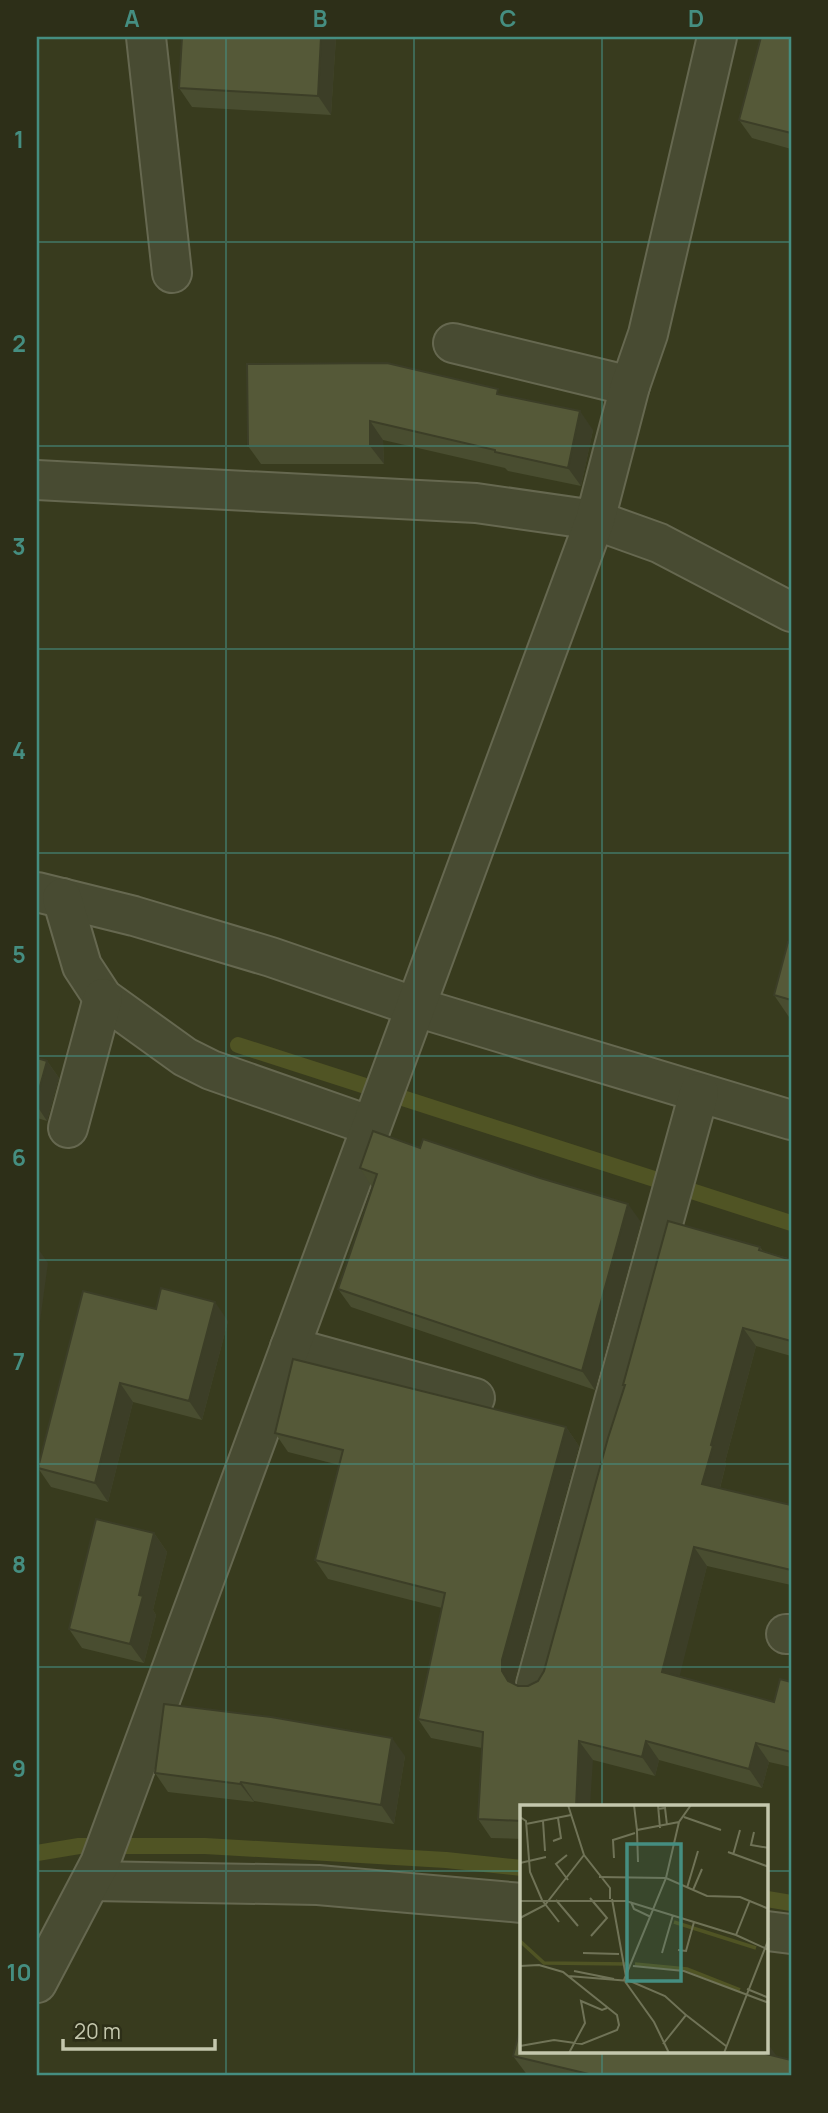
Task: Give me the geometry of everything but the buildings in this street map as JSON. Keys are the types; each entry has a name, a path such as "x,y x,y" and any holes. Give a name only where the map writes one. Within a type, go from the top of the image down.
{"street":[{"path":"146,37 172,272"},
{"path":"37,1983 96,1872 115,1823 595,520 630,386 648,334 718,37"},
{"path":"453,343 630,386"},
{"path":"37,480 476,503 595,520 659,543 791,612"},
{"path":"49,895 134,916 271,957 416,1007 791,1120"},
{"path":"49,895 82,966 103,998 185,1057 211,1070 374,1119"},
{"path":"68,1128 103,998"},
{"path":"536,1684 699,1093"},
{"path":"290,1347 475,1398"},
{"path":"96,1872 318,1885 520,1903"},
{"path":"768,1931 791,1934"}],"waterway":[{"path":"238,1045 791,1223"},
{"path":"37,1853 79,1846 205,1846 446,1860 520,1868"},
{"path":"768,1899 791,1903"}]}
